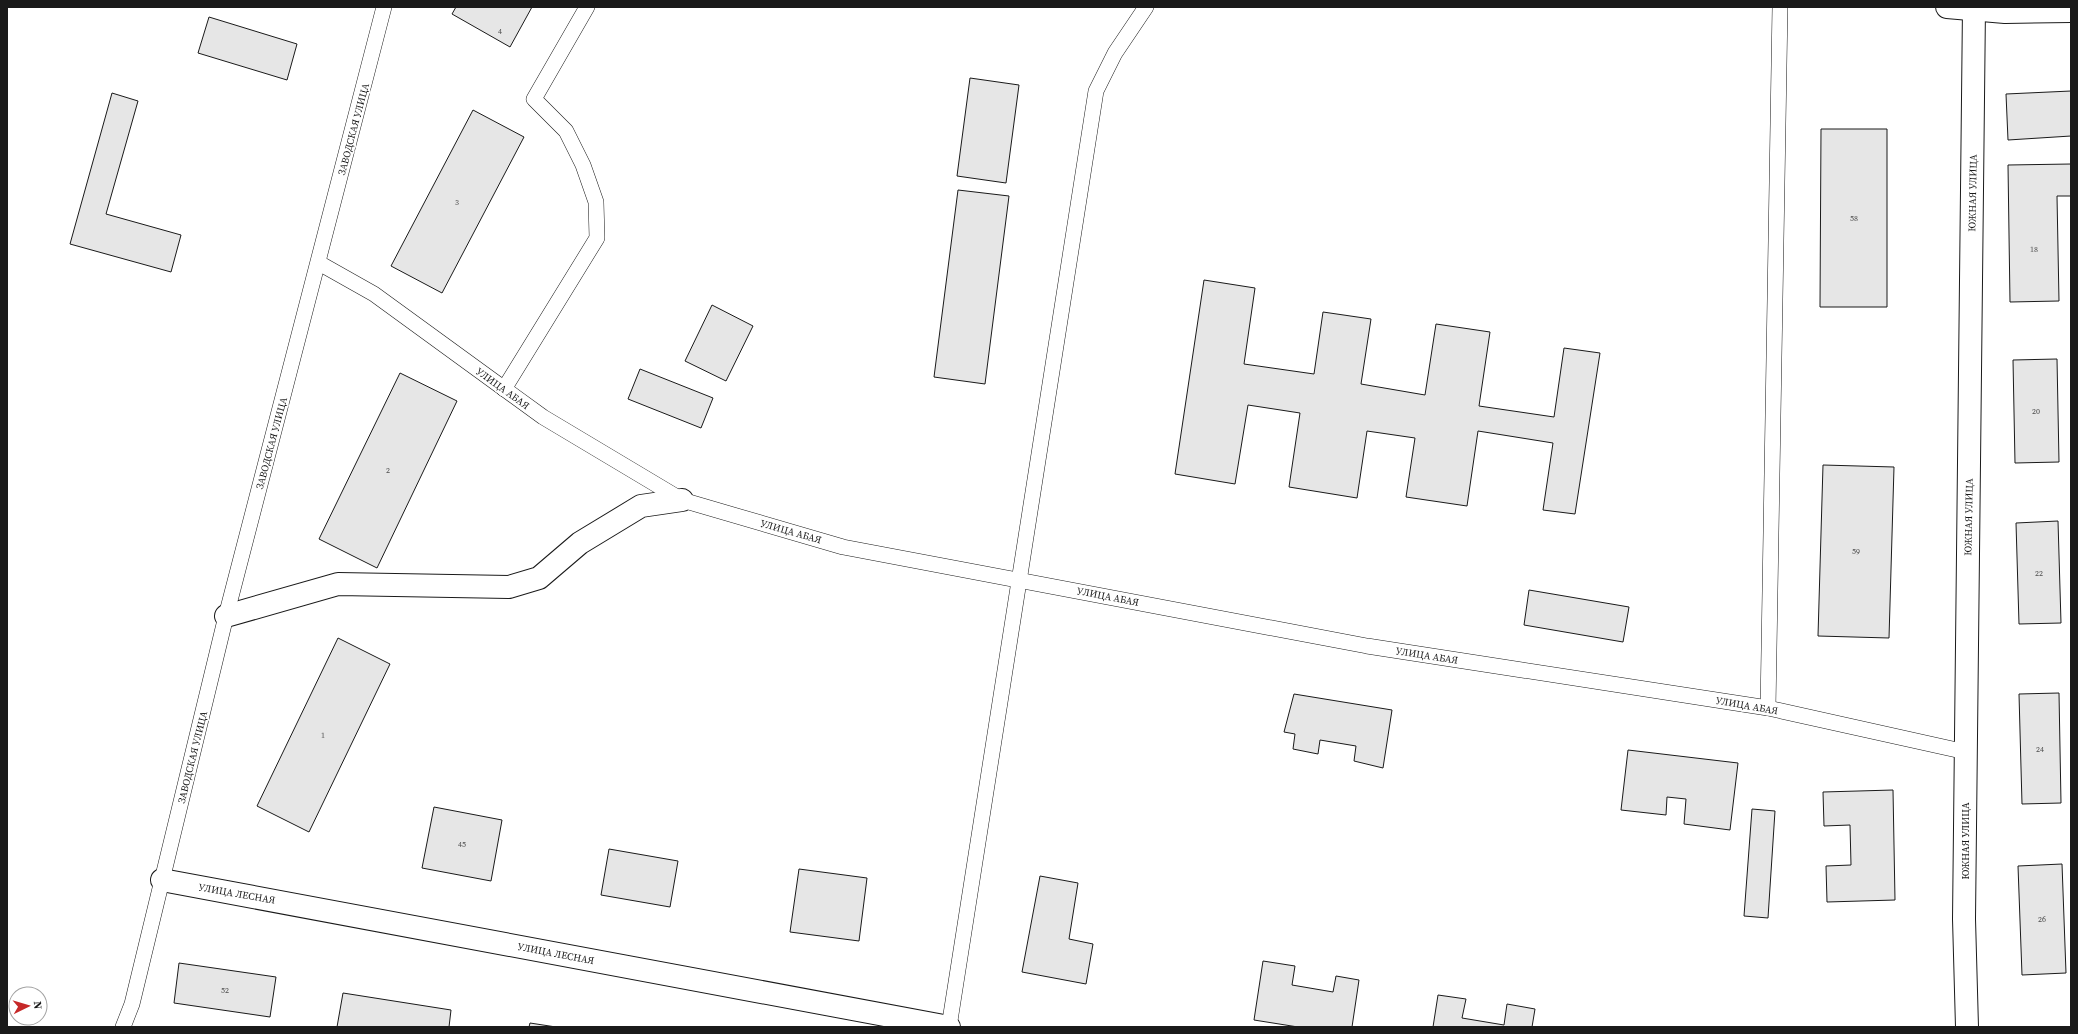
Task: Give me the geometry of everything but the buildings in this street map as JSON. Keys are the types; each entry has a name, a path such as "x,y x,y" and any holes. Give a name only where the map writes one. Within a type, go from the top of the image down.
{"street":[{"path":"1947,7 2071,11"},
{"name":"ЮЖНАЯ УЛИЦА","path":"1967,1027 1964,919 1974,8"},
{"path":"226,616 338,584 508,587 539,578 580,543 641,506 682,500"},
{"name":"УЛИЦА ЛЕСНАЯ","path":"162,880 950,1027"}],"lane":[{"name":"ЗАВОДСКАЯ УЛИЦА","path":"123,1027 132,1004 226,616 319,263 384,7"},
{"path":"504,389 597,238 596,202 584,165 566,131 534,99 587,7"},
{"path":"950,1027 1096,91 1115,53 1146,7"},
{"path":"1768,708 1780,7"},
{"name":"УЛИЦА АБАЯ","path":"319,263 374,294 543,417 682,500 843,546 1367,646 1768,708 1966,752"}]}
